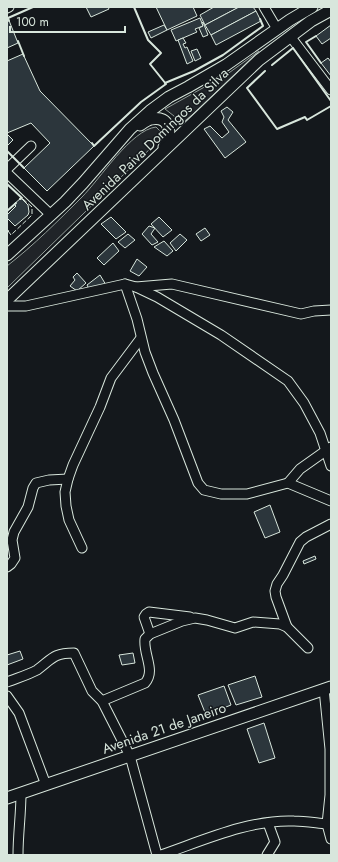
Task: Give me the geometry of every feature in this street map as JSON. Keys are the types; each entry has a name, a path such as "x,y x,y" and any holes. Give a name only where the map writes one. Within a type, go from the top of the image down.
{"main road":[{"name":"Avenida Paiva Domingos da Silva","path":"7,255 51,215 83,183 130,129 150,110 169,97 226,65 277,29 312,7"},
{"name":"Avenida Paiva Domingos da Silva","path":"7,300 259,60 311,21 331,10"},
{"path":"130,129 151,119 158,119 165,122 169,127 170,133 168,141 158,156"},
{"name":"Avenida 21 de Janeiro","path":"7,798 327,688"}],"street":[{"path":"264,7 277,29"},
{"path":"290,36 331,90"},
{"path":"7,168 31,146"},
{"path":"7,173 51,215"},
{"path":"125,284 153,373 174,420 198,483 204,490 220,494 247,494 288,483 300,469 329,448"},
{"path":"7,306 26,306 125,284 136,287 157,297 221,335 288,381 304,403 329,448 331,466"},
{"path":"136,287 172,284 301,314 314,311 331,310"},
{"path":"82,548 69,520 64,492 73,465 100,408 111,378 142,338"},
{"path":"7,567 15,558 12,540 14,532 28,507 33,488 36,483 49,480 68,479"},
{"path":"288,483 331,501"},
{"path":"287,627 276,597 276,584 283,575 300,542 306,537 331,524"},
{"path":"150,634 144,617 149,612 207,620 235,628 253,622 280,624 287,627 308,648"},
{"path":"102,701 145,683 149,678 150,673 144,645 145,639 150,634 182,621 195,618"},
{"path":"7,682 36,670 54,656 63,653 74,653 92,691 102,701 130,756 158,855"},
{"path":"327,688 330,749 330,795 327,824 331,838"},
{"path":"7,696 19,713 46,785"},
{"path":"18,855 21,793"},
{"path":"161,855 239,828 293,820 327,824"},
{"path":"267,855 275,842 268,823"}],"shaded area":[{"path":"259,51 180,125 174,116 165,109 226,75"},
{"path":"156,127 161,132 161,136 156,143 7,288 7,266 55,224 82,197 126,146 146,130"}],"building":[{"path":"86,7 108,7 109,9 91,17"},
{"path":"156,7 193,7 197,16 167,30"},
{"path":"214,7 239,7 205,25 200,15"},
{"path":"239,7 253,7 256,11 211,35 205,25"},
{"path":"256,11 261,21 216,45 211,35"},
{"path":"8,18 18,43 7,48 7,19"},
{"path":"200,18 203,26 195,29 197,32 176,41 171,30"},
{"path":"203,22 208,35 203,37 199,28 203,26"},
{"path":"164,25 167,30 151,38 148,32"},
{"path":"331,25 331,38 322,44 316,36"},
{"path":"183,38 186,43 183,44 185,48 187,47 193,61 187,64 178,40"},
{"path":"197,49 201,58 195,61 191,51"},
{"path":"23,54 40,91 94,146 47,191 24,168 50,143 31,123 7,133 7,61"},
{"path":"328,58 331,62 331,76 321,63"},
{"path":"227,107 233,112 228,120 246,142 225,158 204,129 210,126 222,138 229,132 222,122 224,117 221,111"},
{"path":"7,134 13,140 7,146"},
{"path":"21,198 28,205 29,212 28,215 15,226 7,218 7,215 16,206 14,204"},
{"path":"111,217 126,232 116,239 101,224"},
{"path":"159,217 172,230 163,237 151,224"},
{"path":"149,226 155,228 151,234 158,242 152,245 142,234"},
{"path":"205,228 210,235 201,241 196,234"},
{"path":"128,234 135,240 125,248 118,242"},
{"path":"180,234 187,240 176,251 170,243"},
{"path":"164,241 173,251 167,256 154,247"},
{"path":"113,243 119,251 104,265 97,258"},
{"path":"137,259 147,267 139,276 130,271"},
{"path":"77,273 86,283 77,291 70,286 75,280 73,277"},
{"path":"100,275 106,285 90,291 87,285"},
{"path":"270,505 280,532 265,538 254,512"},
{"path":"315,556 316,559 304,564 303,561"},
{"path":"20,651 23,659 7,665 7,655"},
{"path":"133,653 135,663 122,665 119,655"},
{"path":"255,676 262,697 236,705 228,685"},
{"path":"224,686 231,705 206,715 198,695"},
{"path":"264,723 275,758 259,763 247,729"}],"fence":[{"path":"8,231 11,235 32,215 32,207 23,199"}],"wall":[{"path":"9,21 8,18 33,7"},
{"path":"92,143 94,146 141,102 166,84 150,64 161,53 148,40 134,7"},
{"path":"165,83 194,71 223,55 263,26 260,19"},
{"path":"316,36 306,42 321,63"},
{"path":"18,41 24,56"},
{"path":"272,65 293,48 331,101"},
{"path":"265,71 247,88 277,129 305,117 307,120 331,106"},
{"path":"7,151 24,168"},
{"path":"7,184 22,198 20,199"},
{"path":"7,211 16,203"}]}
